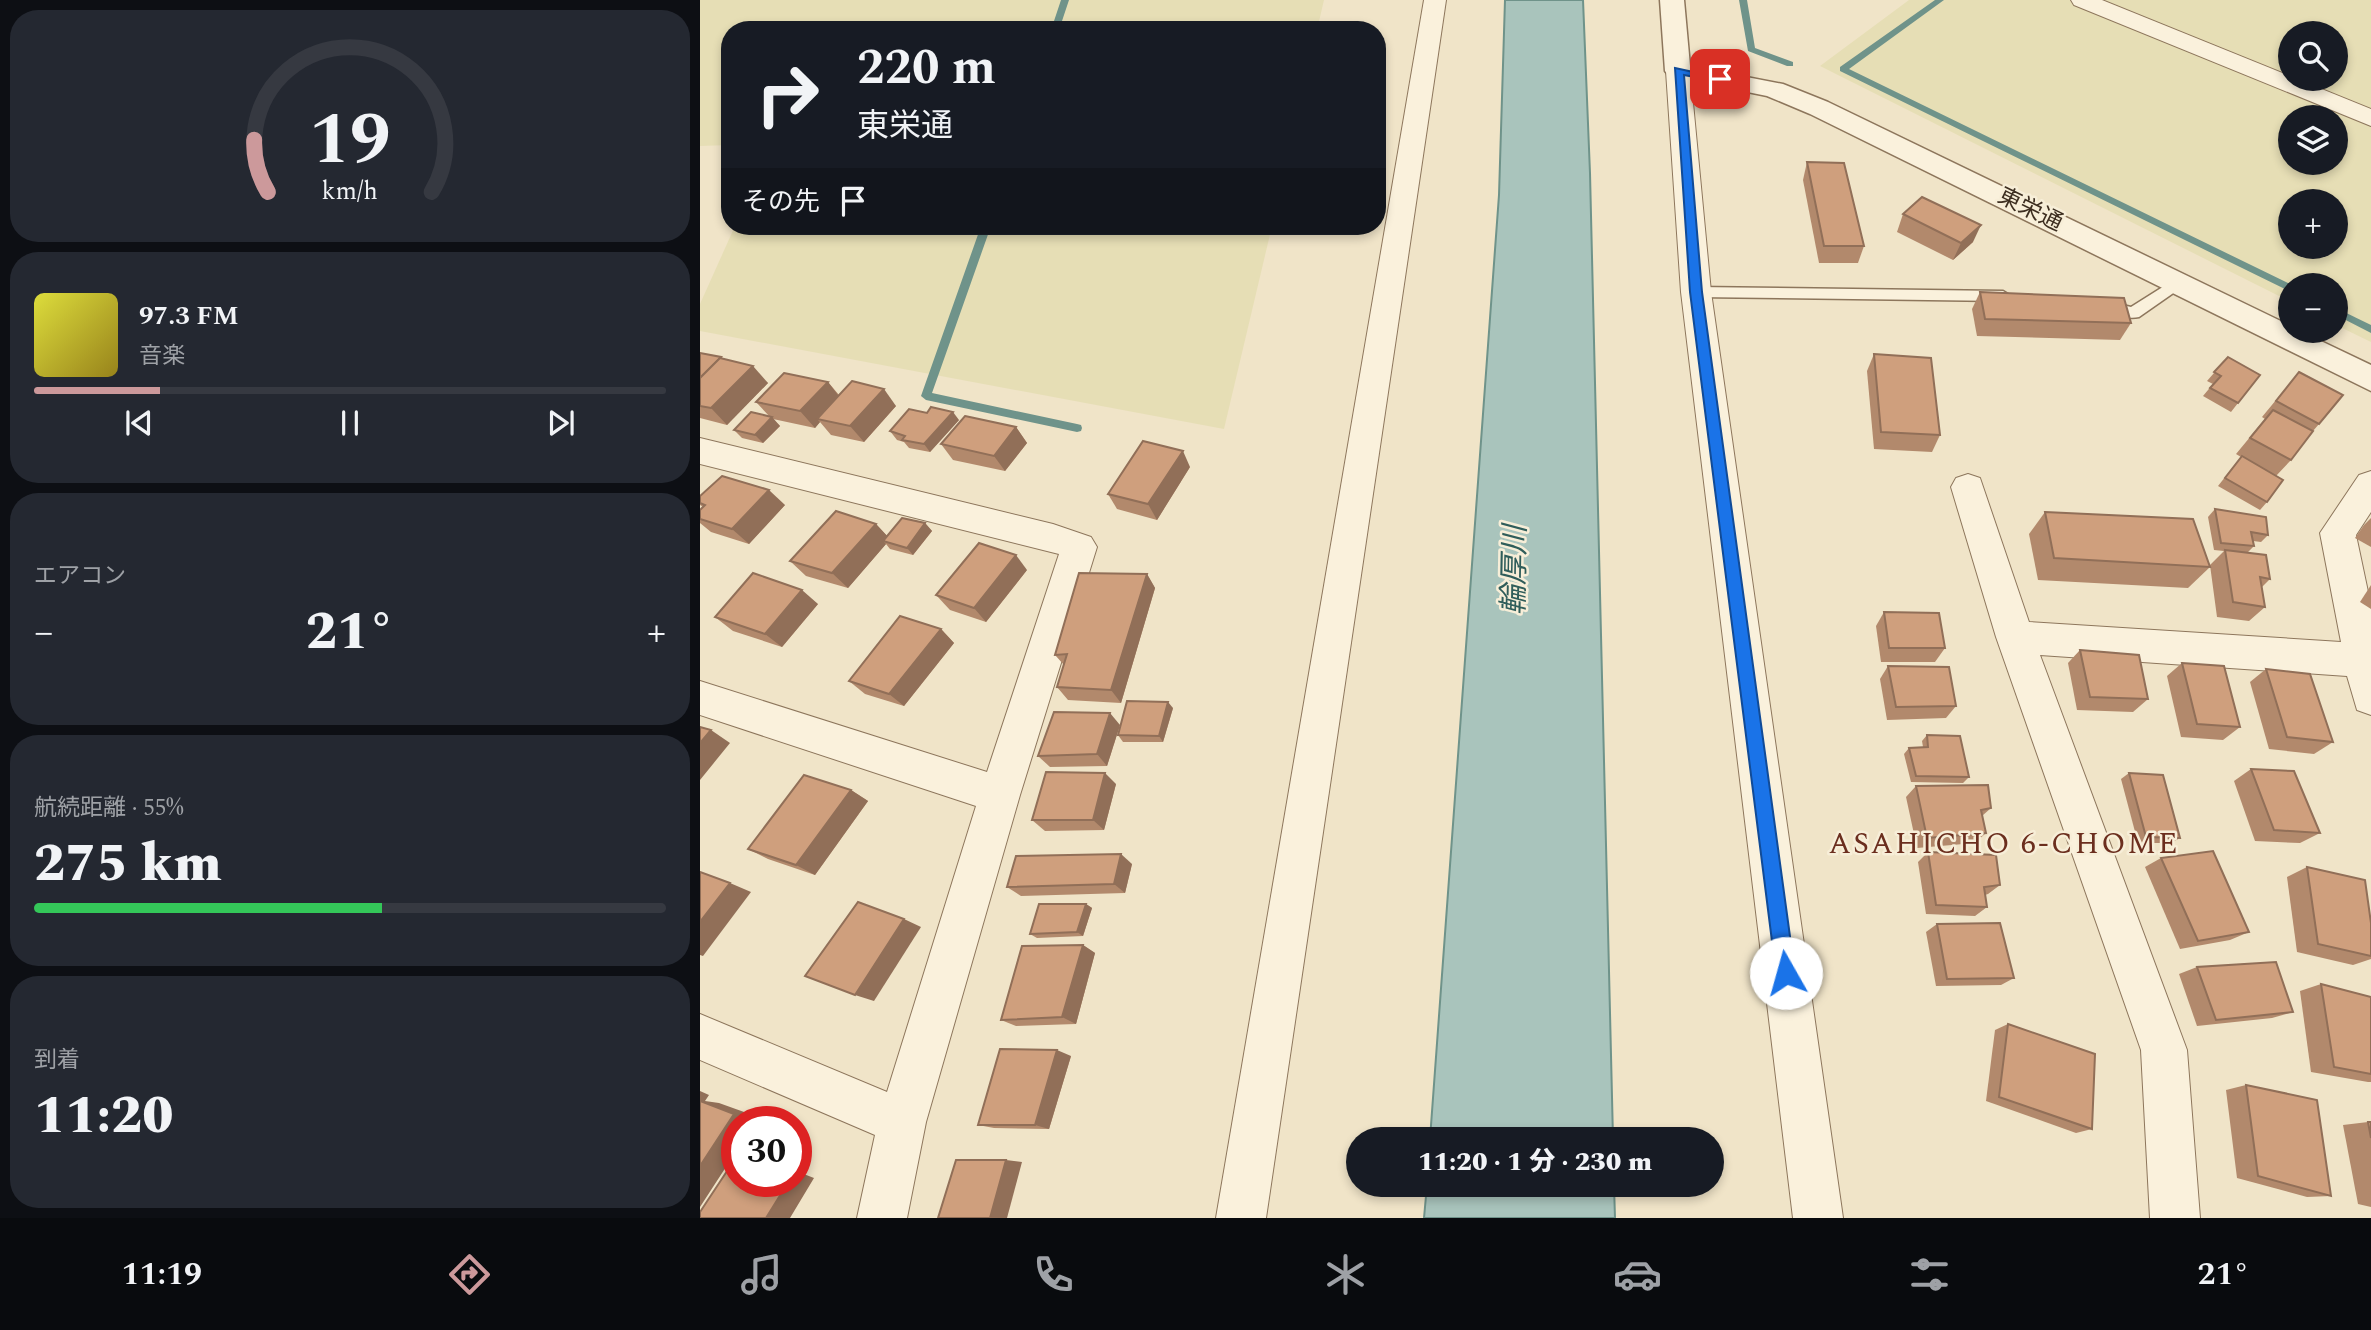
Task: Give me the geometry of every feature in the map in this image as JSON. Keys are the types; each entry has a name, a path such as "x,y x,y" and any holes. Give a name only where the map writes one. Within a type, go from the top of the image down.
{"street":[{"path":"1241,1218 1435,0"},
{"path":"1672,0 1696,292 1818,1218"},
{"path":"2082,0 2371,118"},
{"name":"東栄通","path":"1678,71 1774,90 1819,108 2371,379"},
{"path":"700,451 1053,538 1079,547 1000,795 902,1122 882,1218"},
{"path":"2371,484 2339,533 2367,661 2371,698"},
{"path":"1969,487 2015,637 2164,1050 2175,1218"},
{"path":"2015,637 2367,661"},
{"path":"700,698 1000,795"},
{"path":"700,1037 902,1122"}],"lane":[{"path":"2083,300 2133,313 2177,282"},
{"path":"1696,292 2015,296"}],"shaded area":[{"path":"700,0 1324,0 1319,21 721,21 721,145 700,146"},
{"path":"1909,0 2371,0 2371,342 2348,331 2348,273 2278,273 2278,295 1820,66"},
{"path":"731,235 1270,235 1224,429 700,331 700,304"}],"water":[{"name":"輪厚川","path":"1505,0 1583,0 1590,173 1613,1127 1431,1127 1499,195"},
{"path":"1426,1197 1614,1197 1615,1218 1424,1218"}],"building":[{"path":"1807,162 1844,163 1864,246 1824,246"},
{"path":"1922,197 1981,225 1961,243 1903,214"},
{"path":"1980,292 2124,298 2131,323 1985,319"},
{"path":"700,353 721,357 700,378"},
{"path":"1874,354 1931,358 1940,435 1881,432"},
{"path":"2228,357 2260,375 2238,403 2210,388 2221,376 2214,372"},
{"path":"720,358 753,366 711,408 700,406 700,378"},
{"path":"2299,372 2343,395 2319,424 2276,401"},
{"path":"784,373 828,382 800,411 756,402"},
{"path":"852,381 884,389 850,426 817,419"},
{"path":"931,407 953,412 924,444 902,440 905,436 890,431 909,409 927,413"},
{"path":"2273,410 2313,431 2291,460 2250,438"},
{"path":"751,412 772,417 755,435 734,430"},
{"path":"965,416 1016,427 994,456 941,444"},
{"path":"1143,441 1183,451 1148,504 1108,494"},
{"path":"2242,456 2283,480 2267,502 2225,478"},
{"path":"722,476 769,490 732,529 700,519 700,510 705,505 700,503 700,496"},
{"path":"2215,509 2266,517 2268,535 2251,532 2254,546 2221,543"},
{"path":"836,511 876,524 832,573 790,561"},
{"path":"2045,512 2193,519 2210,567 2054,558"},
{"path":"902,518 925,523 907,548 883,541"},
{"path":"979,543 1016,555 974,608 936,595"},
{"path":"2225,550 2266,555 2270,579 2260,577 2265,607 2233,602"},
{"path":"753,573 802,590 765,634 715,617"},
{"path":"1079,573 1147,574 1111,690 1057,687 1067,654 1055,655"},
{"path":"1884,612 1939,613 1945,648 1889,648"},
{"path":"900,616 941,629 889,694 849,681"},
{"path":"2080,650 2139,655 2148,699 2090,697"},
{"path":"2182,663 2224,666 2240,727 2197,724"},
{"path":"1888,666 1949,667 1956,706 1896,707"},
{"path":"2266,669 2310,674 2333,742 2287,737"},
{"path":"1127,701 1168,702 1159,736 1118,735"},
{"path":"1054,712 1110,713 1097,754 1038,756"},
{"path":"700,727 711,730 700,743"},
{"path":"1927,735 1960,736 1969,777 1916,776 1909,748 1928,747"},
{"path":"2251,769 2294,771 2320,833 2274,830"},
{"path":"1046,772 1105,773 1093,820 1032,820"},
{"path":"2129,773 2163,775 2180,838 2146,837"},
{"path":"804,775 851,790 796,865 748,849"},
{"path":"1988,785 1991,808 1981,810 1986,833 1927,838 1916,786"},
{"path":"2213,851 2249,932 2198,941 2161,858"},
{"path":"1928,852 1996,855 2000,885 1984,887 1987,907 1936,905"},
{"path":"1121,854 1114,884 1007,887 1016,856"},
{"path":"2307,867 2365,880 2371,923 2371,956 2318,944"},
{"path":"700,872 730,883 700,922"},
{"path":"858,902 904,919 855,995 805,976"},
{"path":"1039,904 1086,904 1077,932 1030,934"},
{"path":"2000,923 2014,978 1947,979 1937,924"},
{"path":"1083,945 1062,1017 1001,1020 1022,946"},
{"path":"2276,962 2293,1012 2216,1020 2197,967"},
{"path":"2321,984 2371,997 2371,1074 2334,1067"},
{"path":"2008,1024 2095,1054 2092,1129 1999,1097"},
{"path":"1000,1049 1057,1050 1035,1125 978,1125"},
{"path":"2246,1085 2317,1100 2331,1196 2258,1176"},
{"path":"700,1101 721,1109 721,1134 700,1166"},
{"path":"956,1160 1006,1160 990,1218 938,1218"},
{"path":"721,1180 721,1197 779,1197 766,1218 700,1218 700,1212"}],"waterway":[{"path":"1058,21 1065,0"},
{"path":"1743,0 1751,49 1790,64"},
{"path":"1940,0 1843,69 2278,283"},
{"path":"983,235 926,396 1077,428"},
{"path":"2348,317 2371,329"}],"district":[{"name":"ASAHICHO 6-CHOME","path":"2004,844"}],"route":[{"path":"1720,79 1678,71 1696,292 1786,973"}]}
